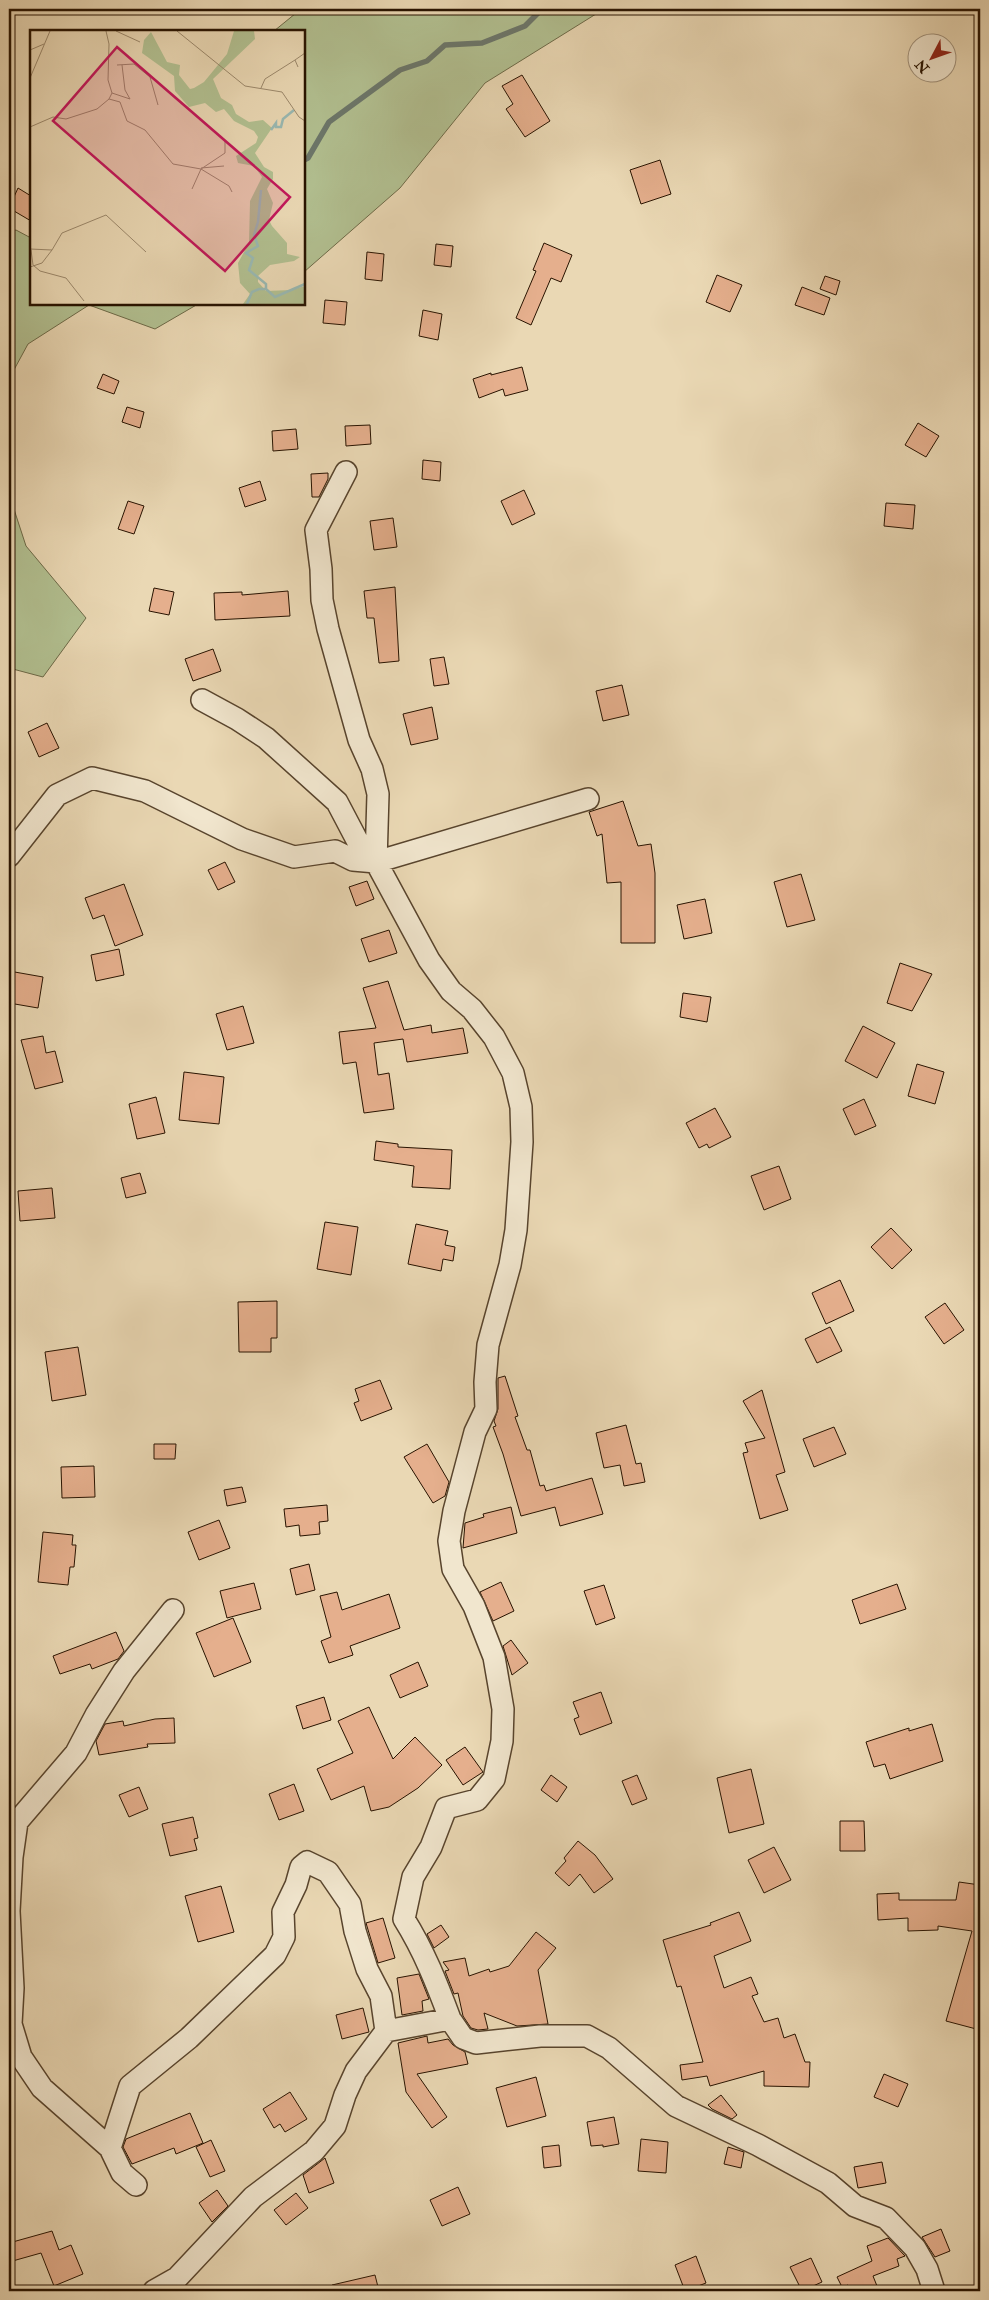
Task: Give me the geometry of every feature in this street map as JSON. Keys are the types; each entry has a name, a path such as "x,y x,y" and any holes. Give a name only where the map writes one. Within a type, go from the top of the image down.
{"street":[{"path":"346,472 316,530 321,569 322,600 359,740 372,769 378,794 372,861"},
{"path":"202,700 237,718 266,738 337,802 429,960 451,992 472,1009 494,1037 512,1073 521,1106 521,1158 516,1230 510,1265 488,1345 485,1382 486,1409 475,1432 454,1511 449,1542 453,1569 474,1606 494,1657 503,1709 502,1740 494,1779 477,1800 446,1808 431,1847 413,1877 404,1919 419,1943 434,1974 450,2020 463,2038 476,2043 540,2036 587,2036 608,2048 676,2106 758,2145 828,2184 856,2206 886,2218 915,2248 927,2269 934,2291"},
{"path":"9,856 57,795 92,778 145,791 242,839 294,857 335,851 353,860 372,861 588,799"},
{"path":"136,2185 122,2173 110,2148 42,2088 22,2057 12,2024 13,1988 9,1910 12,1856 17,1822 76,1753 96,1715 124,1671 173,1610"},
{"path":"110,2148 130,2086 189,2038 275,1955 284,1937 283,1912 296,1885 301,1867 307,1862 328,1872 350,1904 355,1931 367,1969 381,1996 386,2031"},
{"path":"154,2291 178,2278 253,2197 314,2151 334,2126 345,2095 356,2072 386,2031 450,2020"}],"green space":[{"path":"301,9 604,9 485,83 400,188 305,271 305,30 275,30"},
{"path":"16,230 30,237 30,305 89,305 28,344 9,379 9,232"},
{"path":"89,305 196,305 155,329"},
{"path":"9,494 26,546 86,618 43,677 9,668"}],"building":[{"path":"522,75 550,121 525,137 506,109 513,104 502,86"},
{"path":"660,160 671,194 641,204 630,170"},
{"path":"18,188 30,195 30,220 9,208"},
{"path":"544,243 572,255 561,282 551,278 531,325 516,318 536,271 533,270"},
{"path":"436,244 453,246 451,267 434,265"},
{"path":"367,252 384,254 382,281 365,279"},
{"path":"717,275 742,285 730,312 706,302"},
{"path":"825,276 840,281 836,295 820,289"},
{"path":"802,287 830,298 824,315 795,305"},
{"path":"325,300 347,302 345,325 323,323"},
{"path":"423,310 442,314 438,340 419,336"},
{"path":"522,367 528,390 505,396 503,389 479,398 473,379 491,373 491,375"},
{"path":"103,374 119,381 114,394 97,388"},
{"path":"127,407 144,412 140,428 122,422"},
{"path":"918,423 939,436 926,457 905,445"},
{"path":"370,425 371,444 346,446 345,426"},
{"path":"296,429 298,449 273,451 272,431"},
{"path":"423,460 441,462 440,481 422,479"},
{"path":"328,473 328,479 319,497 312,497 311,474"},
{"path":"260,481 266,500 245,507 239,488"},
{"path":"524,490 535,514 512,525 501,501"},
{"path":"128,501 144,506 134,534 118,529"},
{"path":"886,503 915,505 913,529 884,526"},
{"path":"393,518 397,547 374,550 370,521"},
{"path":"395,587 399,661 379,663 374,618 367,618 364,591"},
{"path":"154,588 174,592 169,615 149,611"},
{"path":"288,591 290,616 215,620 214,593 242,592 242,595"},
{"path":"213,649 221,671 193,681 185,659"},
{"path":"444,657 449,684 434,686 430,659"},
{"path":"622,685 629,715 603,721 596,691"},
{"path":"432,707 438,739 411,745 403,714"},
{"path":"47,723 59,748 39,757 28,732"},
{"path":"623,801 638,846 651,844 655,873 655,943 621,943 621,882 607,883 602,834 597,836 589,812"},
{"path":"225,862 235,882 218,890 208,870"},
{"path":"801,874 815,920 787,927 774,882"},
{"path":"367,881 374,899 356,906 349,887"},
{"path":"124,884 143,935 115,946 104,915 93,919 85,898"},
{"path":"705,899 712,933 684,939 677,905"},
{"path":"389,930 397,953 369,962 361,939"},
{"path":"119,949 124,975 96,981 91,955"},
{"path":"900,963 932,974 912,1011 887,1003"},
{"path":"9,971 43,977 38,1008 9,1003"},
{"path":"388,981 404,1030 431,1025 432,1033 463,1028 468,1053 407,1062 403,1039 374,1043 378,1075 389,1073 394,1109 364,1113 356,1062 343,1064 339,1032 376,1028 363,988"},
{"path":"683,993 711,997 707,1022 680,1017"},
{"path":"243,1006 254,1043 227,1050 216,1014"},
{"path":"863,1026 895,1043 877,1078 845,1061"},
{"path":"43,1036 46,1053 55,1051 63,1082 35,1089 21,1040"},
{"path":"917,1064 944,1072 935,1104 908,1096"},
{"path":"184,1072 224,1077 219,1124 179,1120"},
{"path":"156,1097 165,1133 137,1139 129,1104"},
{"path":"864,1099 876,1126 855,1135 843,1109"},
{"path":"715,1108 731,1137 709,1148 707,1144 699,1148 686,1123"},
{"path":"376,1141 398,1144 398,1147 452,1150 450,1189 412,1187 414,1166 374,1160"},
{"path":"779,1166 791,1199 764,1210 751,1176"},
{"path":"140,1173 146,1193 126,1198 121,1178"},
{"path":"52,1188 55,1218 20,1221 18,1191"},
{"path":"325,1222 358,1227 351,1275 317,1269"},
{"path":"416,1224 448,1231 445,1245 455,1247 453,1261 443,1259 441,1271 408,1264"},
{"path":"891,1228 912,1250 892,1269 871,1247"},
{"path":"840,1280 854,1311 826,1324 812,1293"},
{"path":"277,1301 277,1338 271,1338 271,1352 239,1352 238,1302"},
{"path":"945,1303 964,1330 944,1344 925,1317"},
{"path":"830,1327 842,1351 817,1363 805,1339"},
{"path":"78,1347 86,1395 52,1401 45,1352"},
{"path":"505,1376 518,1416 515,1417 527,1450 530,1450 540,1486 544,1485 546,1491 592,1478 603,1514 560,1526 555,1507 521,1516 493,1427 496,1426 494,1421 498,1409 498,1378"},
{"path":"380,1380 392,1409 361,1421 354,1403 359,1401 355,1389"},
{"path":"762,1390 785,1472 776,1475 788,1510 760,1519 743,1453 748,1452 745,1443 765,1438 743,1401"},
{"path":"626,1425 636,1464 641,1463 645,1482 624,1486 620,1465 604,1468 596,1433"},
{"path":"834,1427 846,1454 814,1467 803,1439"},
{"path":"154,1444 176,1444 175,1459 154,1459"},
{"path":"427,1444 449,1482 445,1496 433,1503 404,1457"},
{"path":"94,1466 95,1497 62,1498 61,1467"},
{"path":"242,1487 246,1502 227,1506 224,1490"},
{"path":"327,1505 328,1521 319,1522 320,1534 300,1536 299,1525 286,1527 284,1509"},
{"path":"511,1507 517,1533 463,1548 465,1523 484,1517 483,1514"},
{"path":"219,1520 230,1548 199,1560 188,1532"},
{"path":"43,1532 73,1535 72,1545 76,1545 74,1567 70,1567 68,1585 38,1582"},
{"path":"309,1564 315,1590 296,1595 290,1569"},
{"path":"501,1582 514,1611 493,1621 480,1592"},
{"path":"254,1583 261,1609 227,1618 220,1591"},
{"path":"897,1584 906,1609 860,1624 852,1600"},
{"path":"604,1585 615,1618 596,1625 584,1591"},
{"path":"337,1592 342,1610 389,1594 400,1628 350,1646 353,1655 329,1663 321,1641 331,1637 320,1596"},
{"path":"233,1618 251,1662 214,1677 196,1633"},
{"path":"116,1632 124,1651 118,1659 92,1669 90,1664 60,1674 53,1656"},
{"path":"511,1640 528,1663 512,1675 503,1646"},
{"path":"418,1662 428,1686 400,1698 390,1675"},
{"path":"601,1692 612,1723 580,1735 574,1719 579,1717 573,1702"},
{"path":"324,1697 331,1720 303,1729 296,1706"},
{"path":"369,1707 393,1759 415,1737 442,1765 418,1788 389,1807 371,1811 364,1786 331,1800 317,1769 353,1753 338,1721"},
{"path":"174,1718 175,1743 147,1744 148,1747 99,1755 96,1741 105,1724 123,1721 124,1726 155,1719"},
{"path":"932,1724 943,1761 890,1779 885,1764 874,1767 866,1742 909,1728 909,1731"},
{"path":"465,1747 483,1772 463,1785 446,1760"},
{"path":"751,1769 764,1824 729,1833 717,1778"},
{"path":"551,1775 567,1787 557,1802 541,1790"},
{"path":"637,1775 647,1799 632,1805 622,1781"},
{"path":"294,1784 304,1811 279,1820 269,1794"},
{"path":"139,1787 148,1809 129,1817 119,1795"},
{"path":"193,1817 198,1838 194,1839 197,1850 170,1856 162,1824"},
{"path":"840,1821 864,1821 865,1851 840,1851"},
{"path":"578,1841 595,1855 613,1879 594,1893 580,1874 569,1886 555,1873 566,1861 564,1858"},
{"path":"774,1847 791,1880 764,1893 748,1860"},
{"path":"959,1882 980,1885 980,2030 946,2021 972,1931 938,1926 938,1930 908,1931 908,1918 878,1920 877,1894 899,1893 899,1900 956,1900"},
{"path":"221,1886 234,1932 198,1942 185,1896"},
{"path":"739,1912 751,1941 714,1956 724,1988 751,1977 758,1994 752,1996 764,2022 778,2018 784,2038 795,2034 805,2062 810,2062 809,2087 764,2086 764,2071 710,2086 707,2076 682,2080 680,2065 703,2062 681,1986 677,1987 663,1940 711,1925 710,1923"},
{"path":"383,1918 395,1958 378,1963 366,1923"},
{"path":"441,1925 449,1937 434,1948 427,1934"},
{"path":"536,1932 556,1948 538,1970 548,2024 517,2026 484,2013 488,2029 478,2030 471,2028 463,2016 458,1993 454,1994 445,1971 449,1970 443,1962 465,1958 469,1976 489,1969 490,1972 509,1966"},
{"path":"419,1974 429,1999 422,2001 423,2011 402,2015 397,1978"},
{"path":"363,2008 369,2032 342,2039 336,2015"},
{"path":"427,2036 428,2043 448,2039 453,2045 465,2052 468,2064 417,2074 447,2117 432,2128 406,2092 398,2043"},
{"path":"884,2074 908,2084 898,2107 874,2097"},
{"path":"536,2077 546,2116 507,2127 496,2088"},
{"path":"290,2092 307,2119 285,2132 280,2124 274,2128 263,2109"},
{"path":"721,2095 737,2115 732,2119 708,2105"},
{"path":"190,2113 203,2143 176,2154 174,2148 132,2164 123,2147 126,2139"},
{"path":"614,2117 619,2144 603,2147 603,2145 591,2146 587,2122"},
{"path":"641,2139 668,2142 666,2173 638,2171"},
{"path":"211,2140 225,2171 210,2177 196,2147"},
{"path":"559,2145 561,2166 544,2168 542,2147"},
{"path":"728,2147 744,2152 741,2168 724,2164"},
{"path":"325,2158 334,2183 309,2193 303,2175"},
{"path":"882,2162 886,2183 858,2188 854,2167"},
{"path":"458,2187 470,2214 442,2226 430,2200"},
{"path":"217,2190 228,2206 212,2222 199,2203"},
{"path":"296,2193 308,2208 286,2225 274,2210"},
{"path":"941,2229 950,2251 935,2257 922,2237"},
{"path":"52,2231 59,2250 71,2245 83,2274 54,2286 41,2253 9,2262 9,2243"},
{"path":"888,2238 905,2256 897,2259 899,2266 873,2276 877,2286 865,2291 851,2291 848,2285 842,2287 837,2277 872,2261 867,2246"},
{"path":"696,2256 706,2283 685,2291 675,2265"},
{"path":"811,2258 822,2282 802,2291 790,2267"},
{"path":"375,2275 379,2291 332,2291 332,2285"}],"waterway":[{"path":"305,160 308,158 329,122 400,70 427,61 445,45 482,43 525,26 542,9"}]}
